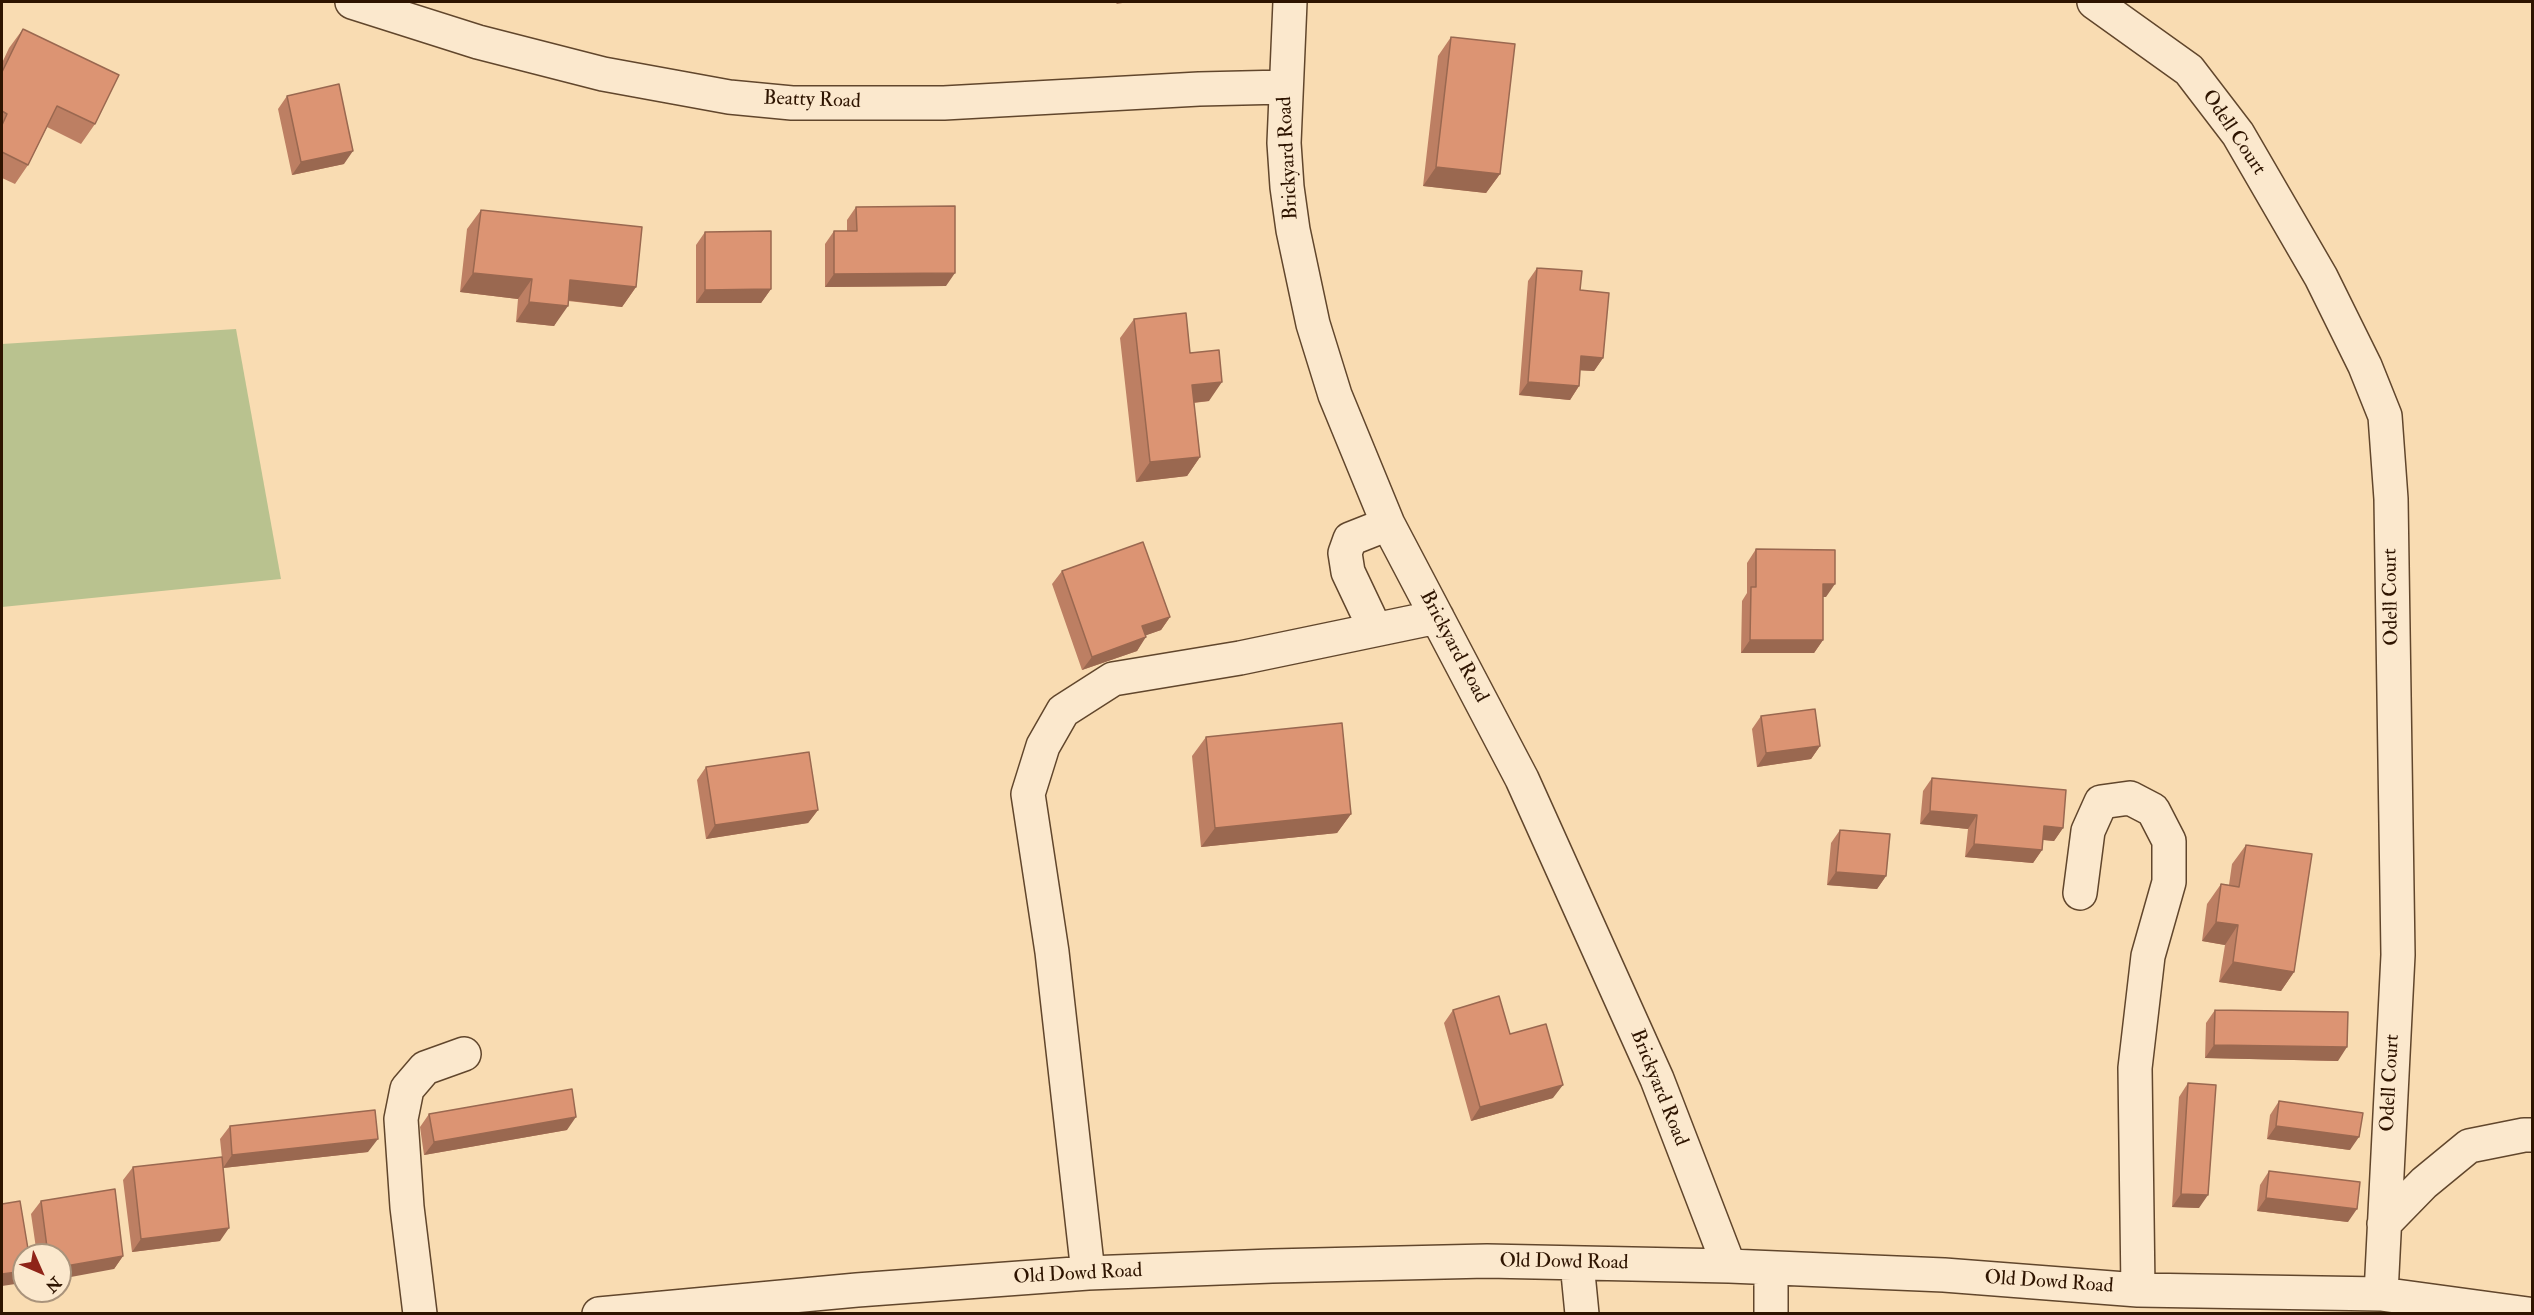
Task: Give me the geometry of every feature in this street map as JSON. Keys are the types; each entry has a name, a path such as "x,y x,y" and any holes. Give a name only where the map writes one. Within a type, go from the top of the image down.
{"street":[{"name":"Beatty Road","path":"352,2 478,42 603,74 729,97 792,104 944,103 1199,89 1285,87"},
{"name":"Brickyard Road","path":"1290,2 1284,143 1287,187 1293,230 1313,324 1335,395 1389,524 1522,779 1556,854 1657,1079 1729,1266"},
{"name":"Odell Court","path":"2094,2 2189,70 2238,134 2321,277 2365,366 2385,416 2391,499 2398,955 2381,1294"},
{"path":"1375,629 1348,572 1345,553 1350,539 1389,524"},
{"path":"1088,1273 1053,952 1028,794 1043,746 1063,711 1113,679 1240,658 1437,616"},
{"path":"2080,893 2088,831 2101,802 2130,798 2153,810 2169,841 2169,882 2148,956 2135,1068 2138,1290"},
{"path":"420,1314 406,1207 401,1119 407,1089 425,1068 464,1054"},
{"path":"2384,1224 2424,1183 2469,1146 2532,1135"},
{"name":"Old Dowd Road","path":"599,1314 857,1290 1088,1273 1439,1262 1729,1266 1944,1275 2138,1290 2381,1294 2528,1314"},
{"path":"1577,1263 1582,1314"},
{"path":"1771,1268 1771,1314"}],"green space":[{"path":"236,329 281,579 2,607 2,344"}],"building":[{"path":"23,29 119,75 95,124 57,106 28,165 2,152 2,125 7,114 2,111 2,72"},
{"path":"1451,37 1515,44 1500,174 1436,167"},
{"path":"339,84 353,151 301,162 287,96"},
{"path":"955,206 955,273 834,274 834,231 857,231 856,207"},
{"path":"481,210 642,227 636,287 570,280 568,306 529,302 532,279 473,273"},
{"path":"771,231 771,289 705,290 705,232"},
{"path":"1537,268 1582,271 1580,290 1609,293 1603,358 1581,356 1579,386 1528,382"},
{"path":"1186,313 1190,353 1219,350 1222,382 1192,385 1200,457 1150,462 1134,319"},
{"path":"1143,542 1170,617 1142,626 1146,637 1092,657 1062,571"},
{"path":"1756,549 1835,550 1835,584 1823,584 1823,640 1750,640 1751,587 1756,587"},
{"path":"1815,709 1820,746 1766,753 1761,716"},
{"path":"1342,723 1351,814 1215,828 1206,737"},
{"path":"809,752 818,810 715,825 706,767"},
{"path":"1932,778 2066,790 2063,828 2044,826 2042,850 1974,844 1977,815 1930,811"},
{"path":"1840,830 1890,834 1886,876 1836,872"},
{"path":"2246,845 2312,854 2294,972 2233,962 2238,925 2216,922 2221,884 2239,887"},
{"path":"1499,996 1510,1034 1546,1024 1563,1085 1480,1107 1453,1010"},
{"path":"2215,1010 2348,1012 2347,1047 2214,1045"},
{"path":"2188,1083 2216,1085 2208,1195 2181,1194"},
{"path":"572,1089 576,1117 434,1142 429,1114"},
{"path":"2279,1101 2363,1113 2359,1137 2276,1126"},
{"path":"375,1110 378,1139 232,1155 230,1126"},
{"path":"222,1157 229,1228 141,1239 133,1167"},
{"path":"2269,1171 2360,1182 2357,1209 2266,1198"},
{"path":"115,1189 123,1256 72,1265 72,1243 46,1243 41,1201"},
{"path":"20,1201 27,1243 12,1243 12,1273 2,1274 2,1204"}]}
